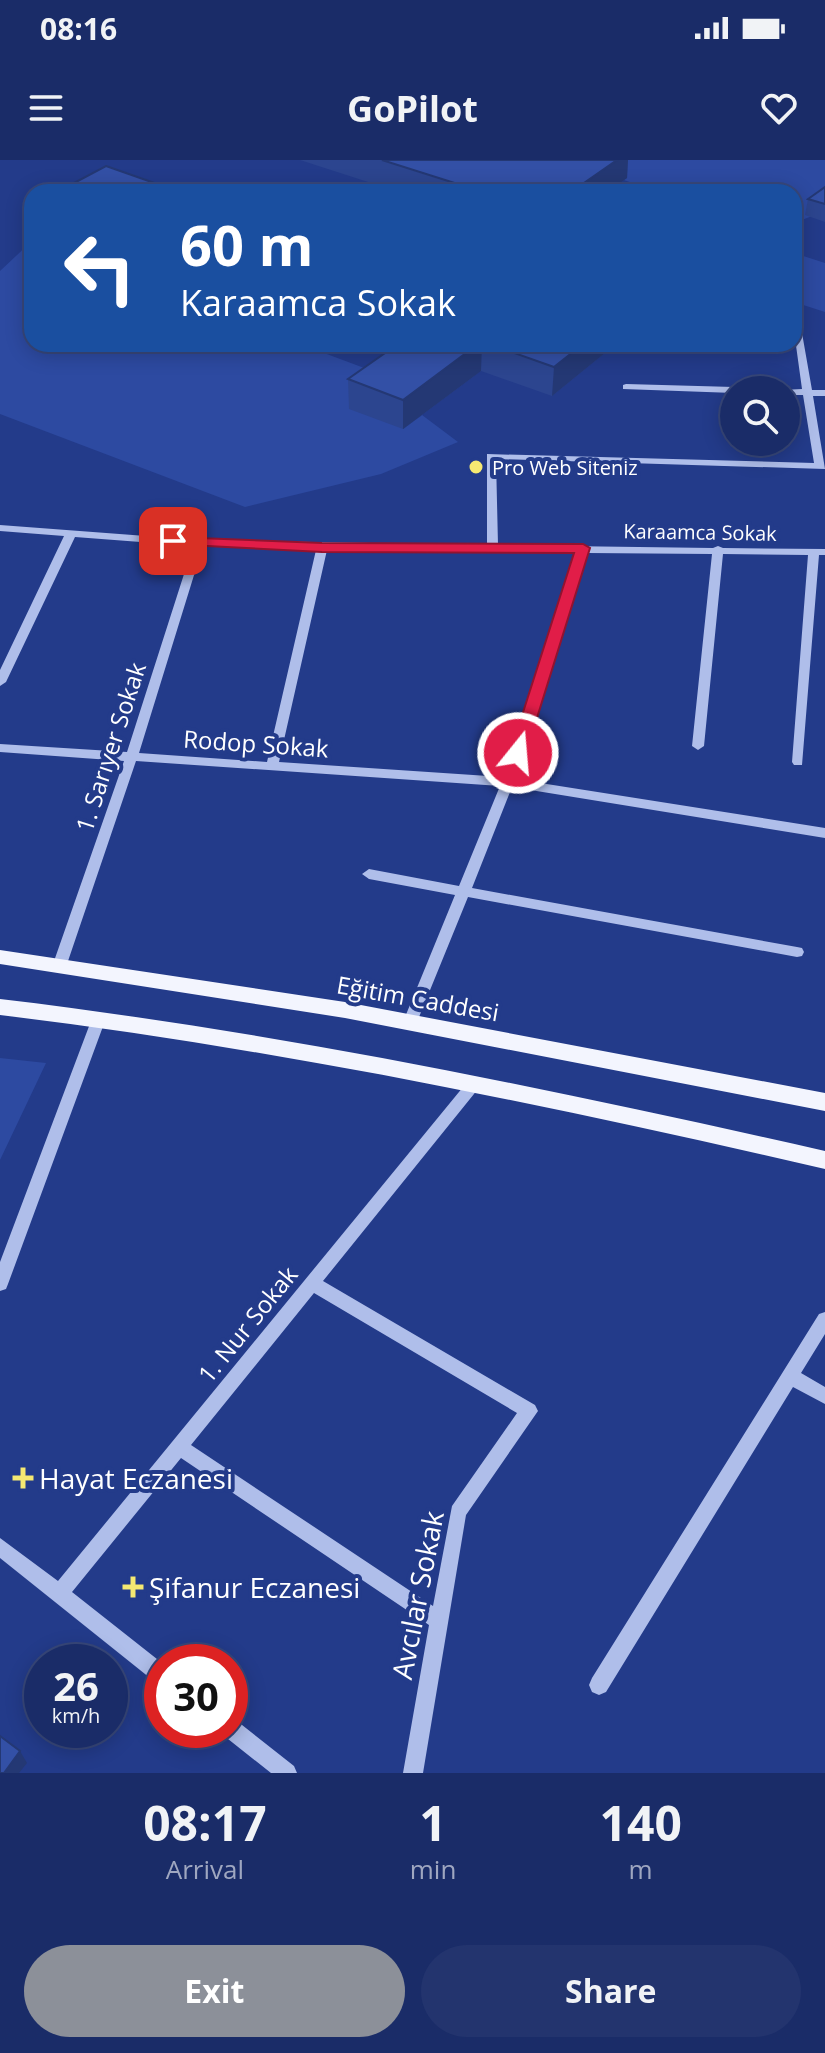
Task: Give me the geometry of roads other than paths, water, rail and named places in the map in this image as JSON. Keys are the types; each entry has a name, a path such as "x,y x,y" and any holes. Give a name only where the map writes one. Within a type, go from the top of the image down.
{"main road":[{"name":"Eğitim Caddesi","path":"0,957 60,964 410,1022 825,1102"},
{"path":"0,1007 311,1053 825,1160"}],"street":[{"path":"493,548 491,456 822,466 800,352"},
{"path":"626,387 720,390"},
{"path":"800,392 825,393"},
{"name":"Karaamca Sokak","path":"0,528 199,543 322,547 819,552"},
{"path":"0,682 71,533"},
{"name":"1. Sarıyer Sokak","path":"60,964 132,756 199,543"},
{"path":"272,767 322,547"},
{"path":"410,1022 466,892 508,782 583,548"},
{"path":"698,746 718,549"},
{"path":"798,762 819,552"},
{"name":"Rodop Sokak","path":"0,748 508,782 825,833"},
{"path":"369,874 797,952"},
{"path":"0,1284 98,1021"},
{"name":"1. Nur Sokak","path":"59,1594 473,1085"},
{"name":"Avcılar Sokak","path":"312,1283 529,1411 458,1512 413,1773"},
{"path":"599,1685 825,1319"},
{"path":"790,1376 825,1396"},
{"path":"179,1447 439,1621"},
{"path":"0,1547 144,1661"},
{"path":"248,1742 287,1773"}],"place":[{"name":"Pro Web Siteniz","path":"476,467"},
{"name":"Hayat Eczanesi","path":"23,1478"},
{"name":"Şifanur Eczanesi","path":"133,1587"}]}
